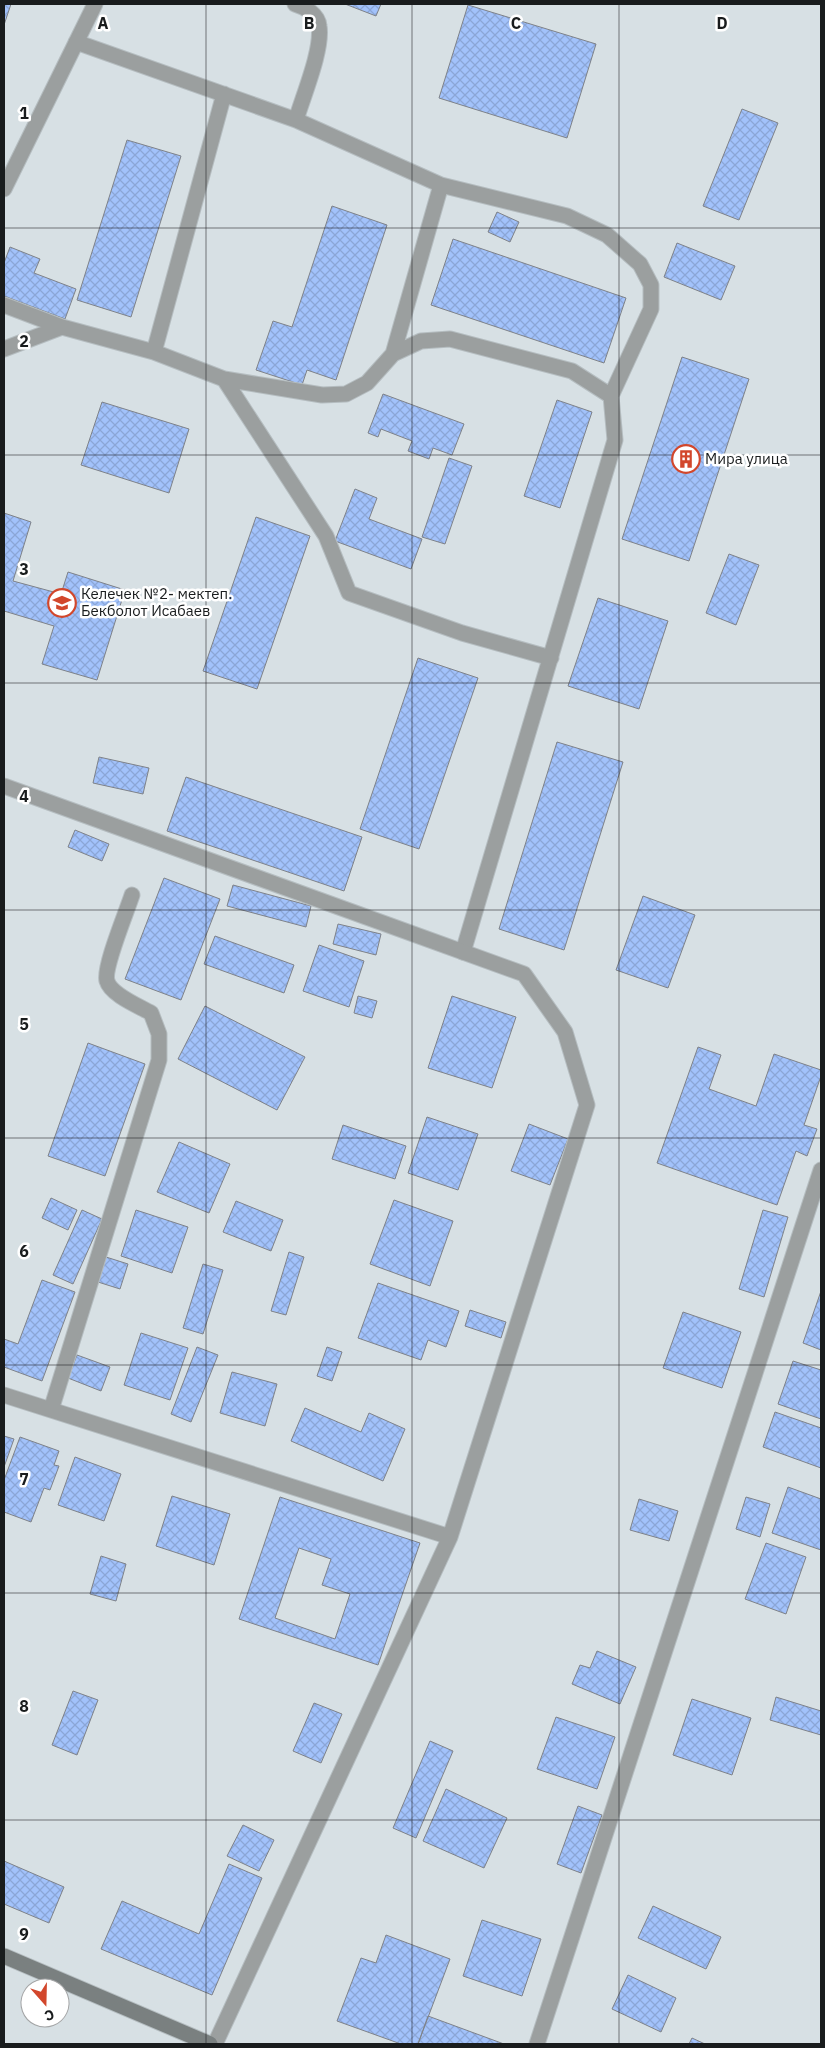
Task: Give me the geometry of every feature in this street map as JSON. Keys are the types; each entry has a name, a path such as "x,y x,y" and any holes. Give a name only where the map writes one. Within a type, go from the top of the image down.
{"street":[{"path":"4,189 94,4"},
{"path":"295,4 307,7 319,24 319,44 296,120"},
{"path":"76,42 296,120 441,185 568,216 607,235 640,264 651,285 651,309 611,396 615,440 463,952"},
{"path":"154,352 224,94"},
{"path":"393,354 441,185"},
{"path":"4,305 62,328 154,352 224,379 322,395 346,394 367,383 393,354 421,341 450,339 572,371 611,396"},
{"path":"4,349 62,328"},
{"path":"224,379 326,536 350,593 462,633 550,658"},
{"path":"4,786 524,974 565,1032 588,1105 450,1537 215,2044"},
{"path":"51,1410 159,1060 159,1034 151,1013 116,994 107,982 107,967 132,895"},
{"path":"536,2044 821,1170"},
{"path":"4,1394 450,1537"},
{"path":"4,1956 210,2044"}],"building":[{"path":"4,4 11,4 4,25"},
{"path":"345,4 381,4 376,16"},
{"path":"468,5 596,44 567,138 439,98"},
{"path":"742,109 778,123 739,220 703,206"},
{"path":"127,140 181,156 131,317 77,300"},
{"path":"332,206 387,225 336,380 307,370 302,385 256,370 273,321 292,327"},
{"path":"497,212 519,222 510,242 488,232"},
{"path":"453,239 626,298 604,363 431,305"},
{"path":"677,243 735,266 721,300 664,277"},
{"path":"10,247 40,259 34,273 76,289 65,319 4,296 4,263"},
{"name":"Мира улица","path":"682,357 749,379 689,561 622,539"},
{"path":"383,394 464,424 452,455 433,448 429,459 408,451 412,441 381,429 378,437 368,433"},
{"path":"557,400 592,412 560,508 524,496"},
{"path":"102,402 189,429 169,493 81,465"},
{"path":"449,458 472,466 445,544 422,537"},
{"path":"355,489 377,498 369,519 422,539 411,569 335,541"},
{"name":"Келечек №2- мектеп. Бекболот Исабаев","path":"4,513 31,522 13,581 61,594 68,572 125,590 97,680 42,664 54,626 4,611"},
{"path":"256,517 310,536 257,689 203,671"},
{"path":"729,554 759,565 736,625 706,613"},
{"path":"598,598 668,621 639,709 568,686"},
{"path":"418,658 478,678 419,849 360,829"},
{"path":"557,742 623,762 564,950 499,929"},
{"path":"99,757 149,768 143,794 93,783"},
{"path":"186,777 362,837 344,891 167,831"},
{"path":"75,830 109,844 102,861 68,847"},
{"path":"164,878 220,899 181,1000 125,979"},
{"path":"233,885 311,906 306,927 227,906"},
{"path":"643,896 695,915 668,988 616,970"},
{"path":"338,924 381,934 376,955 333,944"},
{"path":"215,936 294,965 284,993 204,964"},
{"path":"319,945 364,961 349,1007 303,991"},
{"path":"358,996 377,1001 372,1018 354,1013"},
{"path":"452,996 516,1017 492,1088 428,1068"},
{"path":"205,1006 305,1057 277,1110 178,1059"},
{"path":"88,1043 145,1064 105,1176 48,1156"},
{"path":"698,1047 721,1055 709,1089 756,1106 774,1054 821,1070 821,1076 804,1125 817,1129 807,1156 796,1151 777,1205 657,1163"},
{"path":"427,1117 478,1134 458,1190 408,1173"},
{"path":"529,1124 568,1139 550,1185 511,1171"},
{"path":"343,1125 406,1146 395,1179 332,1159"},
{"path":"179,1142 230,1164 209,1213 157,1192"},
{"path":"51,1198 77,1210 68,1230 42,1218"},
{"path":"394,1200 453,1221 430,1286 370,1264"},
{"path":"236,1201 283,1220 271,1251 223,1232"},
{"path":"82,1210 102,1219 73,1284 53,1275"},
{"path":"136,1210 188,1227 172,1273 121,1256"},
{"path":"763,1210 788,1217 764,1297 739,1289"},
{"path":"289,1252 304,1257 286,1315 271,1311"},
{"path":"106,1257 128,1264 120,1289 98,1282"},
{"path":"203,1264 223,1270 203,1334 183,1328"},
{"path":"42,1280 75,1292 42,1381 4,1367 4,1339 18,1344"},
{"path":"378,1283 459,1311 446,1347 428,1340 421,1360 358,1338"},
{"path":"821,1291 821,1350 803,1343"},
{"path":"470,1310 506,1322 501,1338 465,1326"},
{"path":"683,1312 741,1332 722,1388 663,1368"},
{"path":"141,1333 188,1348 170,1400 124,1385"},
{"path":"197,1347 218,1355 191,1422 171,1414"},
{"path":"327,1347 342,1352 332,1381 317,1376"},
{"path":"77,1355 110,1367 101,1391 68,1378"},
{"path":"793,1361 821,1370 821,1419 778,1404"},
{"path":"232,1372 277,1384 265,1426 220,1413"},
{"path":"305,1408 361,1432 369,1413 405,1429 383,1481 291,1441"},
{"path":"775,1412 821,1428 821,1468 763,1447"},
{"path":"4,1436 14,1439 4,1467"},
{"path":"20,1437 59,1451 54,1465 59,1466 50,1490 44,1488 31,1522 4,1512 4,1480"},
{"path":"75,1457 121,1474 104,1521 58,1505"},
{"path":"788,1487 821,1499 821,1550 772,1533"},
{"path":"172,1496 230,1514 214,1565 156,1546"},
{"path":"280,1497 420,1543 378,1665 239,1619","holes":["299,1548 331,1559 322,1585 350,1594 335,1639 275,1618"]},
{"path":"746,1497 770,1504 760,1537 736,1529"},
{"path":"639,1499 678,1511 669,1541 630,1530"},
{"path":"766,1543 806,1557 786,1614 745,1599"},
{"path":"101,1556 126,1564 116,1601 90,1594"},
{"path":"597,1651 636,1667 620,1704 572,1684 580,1665 590,1668"},
{"path":"73,1691 98,1700 77,1755 52,1745"},
{"path":"776,1697 821,1711 821,1735 770,1720"},
{"path":"692,1699 751,1718 732,1775 673,1755"},
{"path":"314,1703 342,1714 321,1763 293,1751"},
{"path":"556,1717 615,1737 597,1789 537,1769"},
{"path":"430,1741 453,1751 416,1838 393,1828"},
{"path":"446,1789 507,1818 484,1868 423,1841"},
{"path":"578,1806 602,1815 581,1873 557,1864"},
{"path":"243,1825 274,1840 259,1871 227,1856"},
{"path":"4,1861 64,1887 49,1923 4,1904"},
{"path":"229,1864 262,1878 212,1995 101,1949 122,1901 199,1934"},
{"path":"653,1906 721,1937 706,1969 638,1938"},
{"path":"482,1920 541,1939 522,1996 463,1976"},
{"path":"386,1935 450,1959 418,2044 401,2044 337,2021 361,1958 376,1963"},
{"path":"628,1975 676,1998 661,2032 612,2009"},
{"path":"428,2016 504,2044 418,2044"},
{"path":"692,2038 705,2044 689,2044"}],"place":[{"name":"Мира улица","path":"686,459"},
{"name":"Келечек №2- мектеп. Бекболот Исабаев","path":"62,603"}]}
